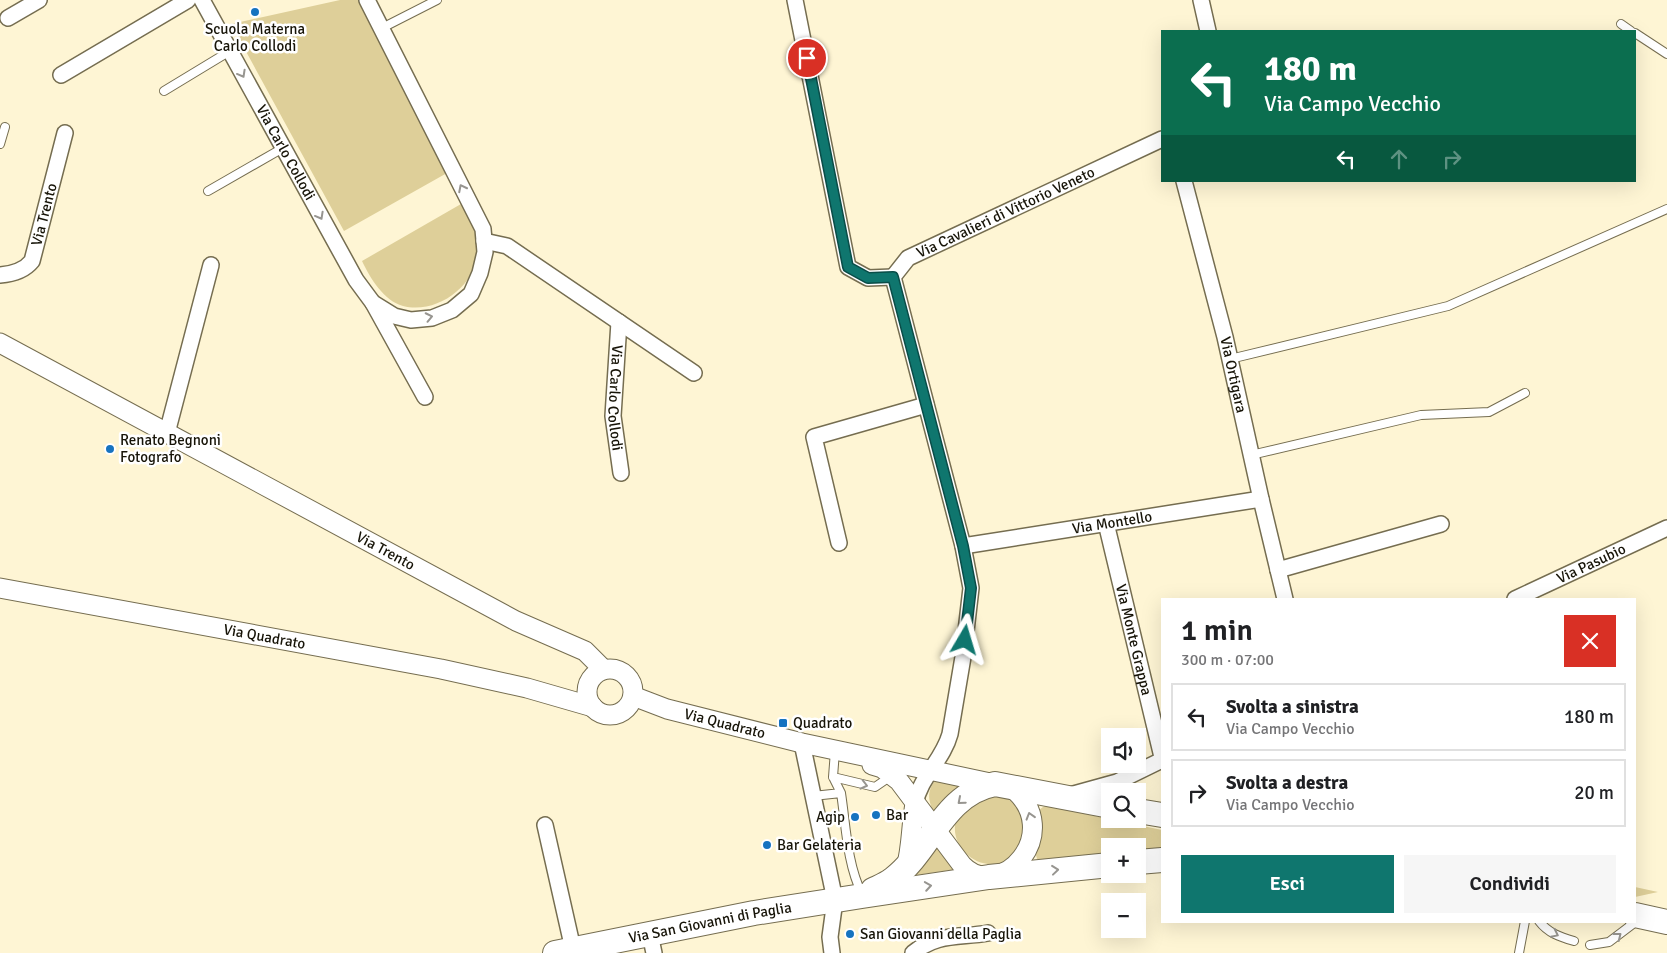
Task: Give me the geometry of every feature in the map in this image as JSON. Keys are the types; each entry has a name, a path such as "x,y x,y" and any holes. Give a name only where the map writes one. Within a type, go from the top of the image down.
{"main road":[{"path":"862,896 892,880 906,868 962,798 976,789 1003,785 1101,804"},
{"path":"1146,812 1161,815"},
{"path":"1146,861 1161,860"},
{"name":"Via San Giovanni di Paglia","path":"564,951 652,944 754,913 835,900 989,877 1101,866"},
{"path":"1639,916 1667,922"}],"street":[{"path":"8,18 39,0"},
{"path":"61,75 188,0"},
{"name":"Via Carlo Collodi","path":"202,0 341,255 373,303 425,397"},
{"name":"Via Carlo Collodi","path":"367,0 483,229 485,252 480,273 471,294 452,310 432,318 411,320 394,316 373,303"},
{"path":"795,0 848,267 868,278 893,277 963,546 971,588 963,657 947,746 921,784 911,826 909,856 906,868"},
{"path":"1202,0 1208,30"},
{"name":"Via Trento","path":"0,275 26,268 32,261 65,133"},
{"name":"Via Cavalieri di Vittorio Veneto","path":"893,277 908,258 1161,139"},
{"name":"Via Ortigara","path":"1184,182 1230,358 1285,598"},
{"name":"Via Carlo Collodi","path":"484,241 507,246 694,373"},
{"path":"167,432 212,266"},
{"name":"Via Carlo Collodi","path":"620,322 613,416 622,474"},
{"name":"Via Trento","path":"0,343 516,621 585,651 603,669"},
{"path":"839,543 814,437 926,405"},
{"name":"Via Montello","path":"963,546 1261,500"},
{"name":"Via Monte Grappa","path":"1106,523 1161,755"},
{"path":"1278,570 1441,524"},
{"name":"Via Pasubio","path":"1517,598 1667,528"},
{"name":"Via Quadrato","path":"0,588 431,668 527,688 593,707 605,714 620,713 626,709 633,696 666,709 842,752"},
{"path":"593,707 589,701 587,688 592,676 603,669 611,668 626,674 631,680 633,696"},
{"name":"Via Quadrato","path":"527,688 576,690 587,688"},
{"path":"802,743 835,900 830,937 832,953"},
{"path":"842,752 1003,785 1021,795 1028,808 1033,822 1032,839 1025,852 1014,865 1003,873 989,877 976,875 968,871 915,804 900,781 882,768 842,752"},
{"path":"1122,783 1161,760"},
{"path":"1064,797 1101,790"},
{"path":"545,825 564,951"},
{"path":"913,953 923,945 939,938 988,933"}],"lane":[{"path":"382,28 437,0"},
{"path":"1621,24 1630,30"},
{"path":"1636,35 1667,54"},
{"path":"164,91 230,51"},
{"path":"0,144 4,127"},
{"path":"208,191 283,148"},
{"path":"1230,358 1448,306 1667,209"},
{"path":"1251,455 1421,416 1489,412 1525,393"},
{"path":"842,752 833,777 841,793 853,869 862,896"},
{"path":"833,777 875,787 892,775"},
{"path":"813,796 841,793"},
{"path":"1519,953 1525,923"},
{"path":"1540,923 1545,930 1558,937 1574,941"},
{"path":"1590,945 1610,942 1631,923"}],"shaded area":[{"path":"340,0 361,0 447,173 344,231 231,24"},
{"path":"461,204 478,241 476,261 472,273 464,284 454,294 430,306 416,308 403,306 390,299 378,288 362,261"},
{"path":"938,776 975,782 936,817 929,796 931,787"},
{"path":"993,794 1005,798 1019,808 1022,815 1023,830 1019,851 1008,860 989,864 978,862 962,849 957,840 955,830 956,819 964,807"},
{"path":"1047,806 1101,817 1101,828 1146,827 1161,830 1161,849 1146,851 1146,838 1101,838 1101,855 1042,861 1037,859 1036,855 1039,810"},
{"path":"938,843 958,869 917,875 915,873"},
{"path":"1636,887 1658,892 1636,897"}],"place":[{"name":"Scuola Materna Carlo Collodi","path":"255,12"},
{"name":"Renato Begnoni Fotografo","path":"110,449"},
{"name":"Quadrato","path":"783,723"},
{"name":"Bar","path":"876,815"},
{"name":"Agip","path":"855,817"},
{"name":"Bar Gelateria","path":"767,845"},
{"name":"San Giovanni della Paglia","path":"850,934"}],"route":[{"path":"807,58 848,267 868,278 893,277 963,546 971,588 965,640"}]}
